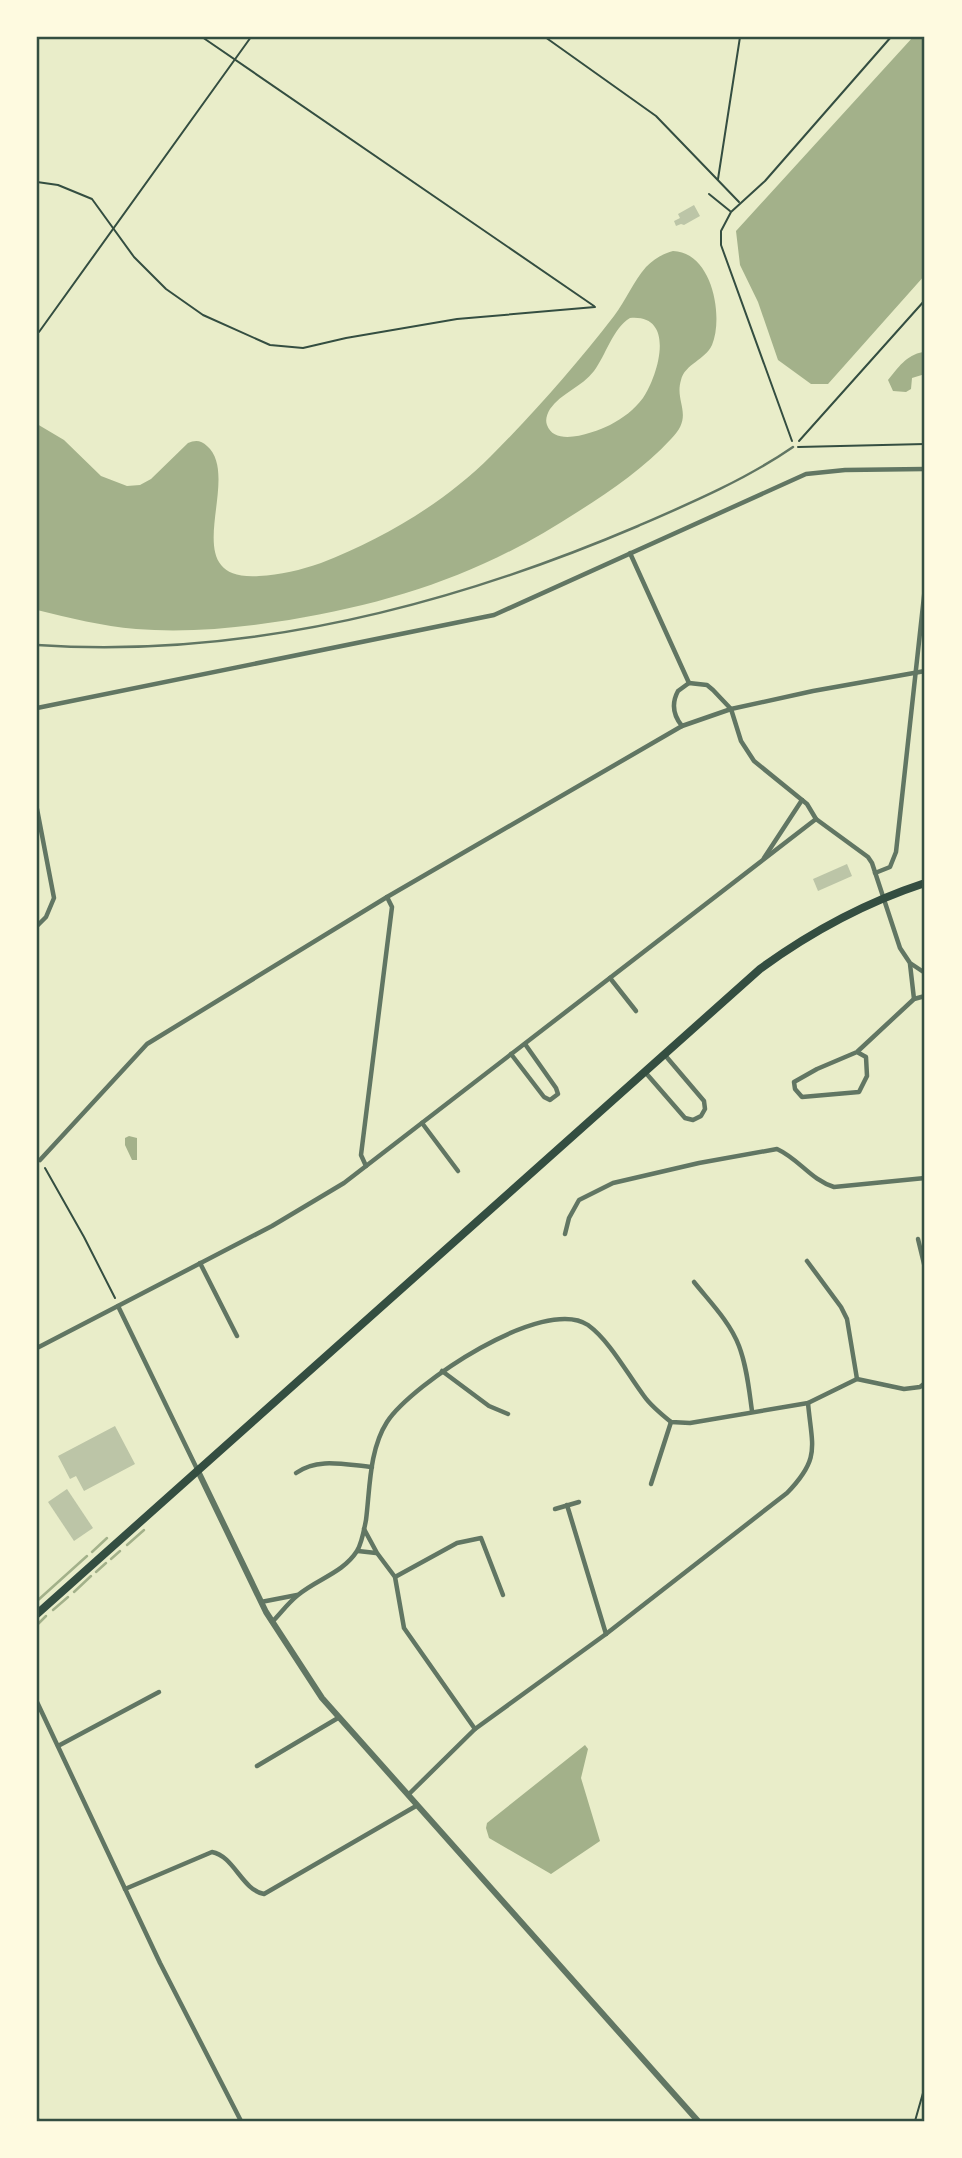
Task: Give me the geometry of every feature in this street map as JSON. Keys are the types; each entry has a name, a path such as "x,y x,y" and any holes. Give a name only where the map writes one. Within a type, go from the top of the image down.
{"main road":[{"path":"37,1614 760,970 784,951 836,919 883,897 925,883"}],"street":[{"path":"37,708 494,615 806,474 845,470 925,469"},
{"path":"630,553 689,683"},
{"path":"876,873 890,867 896,852 925,587"},
{"path":"40,1160 147,1044 387,897 682,726 731,709 925,671"},
{"path":"682,726 675,717 675,698 678,691 689,683 707,685 731,709 741,741 754,761 807,804 816,820 868,857 876,873 900,947 910,963 925,973"},
{"path":"762,862 802,800"},
{"path":"37,809 54,898 46,916 37,926"},
{"path":"37,1348 307,1206 366,1166 816,820"},
{"path":"366,1166 360,1155 392,906 387,897"},
{"path":"910,963 914,999"},
{"path":"610,978 636,1011"},
{"path":"857,1052 866,1057 867,1076 859,1092 802,1097 795,1089 794,1082 857,1052 914,999 925,996"},
{"path":"511,1054 544,1097 550,1100 555,1098 558,1094 556,1088 525,1044"},
{"path":"645,1071 685,1118 693,1120 701,1116 705,1109 704,1101 664,1054"},
{"path":"422,1123 458,1171"},
{"path":"565,1234 569,1218 579,1200 613,1183 699,1163 777,1149 788,1154 821,1183 834,1187 925,1178"},
{"path":"918,1240 925,1268"},
{"path":"807,1261 847,1319 857,1379"},
{"path":"200,1263 237,1336"},
{"path":"694,1282 725,1321 739,1344 752,1411"},
{"path":"118,1306 260,1602 338,1718 698,2121"},
{"path":"272,1622 298,1595 336,1573 358,1551 364,1529 374,1453 387,1423 421,1387 442,1371 489,1344 532,1325 564,1318 587,1324 646,1399 671,1422 690,1423 808,1403 857,1379 904,1389 925,1384"},
{"path":"442,1371 489,1406 508,1414"},
{"path":"407,1796 475,1729 606,1634 787,1493 803,1476 813,1452 808,1403"},
{"path":"651,1484 671,1422"},
{"path":"296,1473 306,1465 318,1463 372,1467"},
{"path":"555,1509 579,1502"},
{"path":"567,1506 606,1634"},
{"path":"364,1529 377,1553 395,1577 404,1628 475,1729"},
{"path":"395,1577 457,1543 481,1538 503,1595"},
{"path":"358,1551 377,1553"},
{"path":"260,1602 298,1595"},
{"path":"58,1746 159,1692"},
{"path":"37,1702 205,2054 241,2121"},
{"path":"257,1766 338,1718"},
{"path":"125,1889 214,1852 220,1854 255,1890 264,1894 416,1806"}],"lane":[{"path":"37,645 108,649 181,646 321,627 376,615 541,565 604,540 707,495 773,461 793,447"}],"path":[{"path":"37,182 58,185 92,199 134,257 166,289 204,315 270,345 303,348 457,319 595,307 202,37"},
{"path":"39,332 251,37"},
{"path":"545,37 656,116 740,203"},
{"path":"718,180 740,37"},
{"path":"793,447 721,245 721,231 731,212 765,181 891,37"},
{"path":"709,194 731,212"},
{"path":"793,447 925,300"},
{"path":"793,447 925,443"},
{"path":"40,1160 84,1237 118,1306"},
{"path":"915,2121 925,2086"}],"shaded area":[{"path":"913,37 925,37 925,275 828,384 811,384 778,360 758,302 740,265 736,231"},
{"path":"673,251 686,254 697,262 706,274 712,288 716,318 712,345 705,355 687,370 681,380 682,423 661,450 639,469 604,495 544,532 475,568 440,582 367,604 289,620 212,629 155,630 111,626 37,610 37,424 64,440 101,476 127,486 140,485 151,479 188,443 202,443 207,446 216,461 218,481 214,546 219,563 233,573 259,576 306,568 390,531 433,504 473,473 570,370 614,316 646,267 658,257","holes":["630,318 645,319 654,326 659,336 660,348 654,376 640,402 619,420 595,431 566,437 551,432 546,419 555,403 594,371 624,322"]},
{"path":"923,352 925,374 912,378 911,389 906,392 893,391 888,380 907,359"},
{"path":"125,1138 137,1138 137,1160 132,1160 125,1145"},
{"path":"585,1745 588,1749 581,1778 600,1841 551,1874 489,1838 487,1823"}],"building":[{"path":"694,205 700,216 684,225 676,226 674,221 680,218 678,214"},
{"path":"847,864 852,876 818,891 813,879"},
{"path":"115,1426 135,1464 84,1491 76,1476 70,1479 58,1456"},
{"path":"67,1489 93,1528 74,1541 48,1502"}],"waterway":[{"path":"127,1545 144,1530"},
{"path":"92,1552 107,1538"},
{"path":"111,1559 120,1551"},
{"path":"37,1601 87,1556"},
{"path":"96,1572 106,1563"},
{"path":"74,1592 91,1576"},
{"path":"53,1610 68,1597"},
{"path":"37,1625 46,1616"}]}
